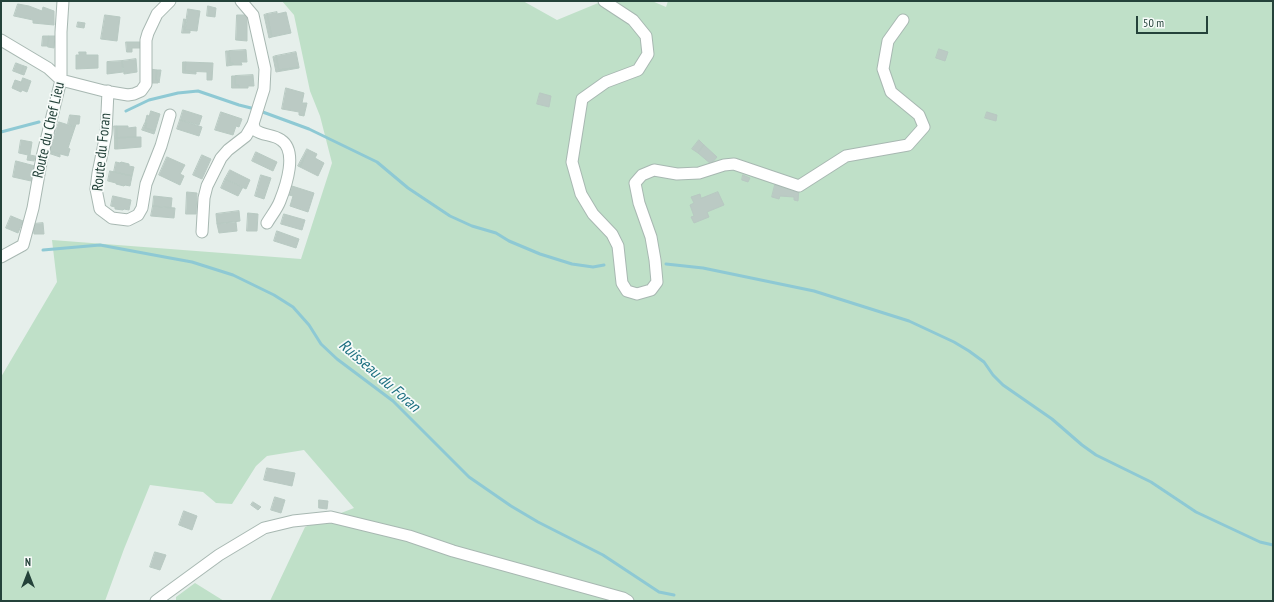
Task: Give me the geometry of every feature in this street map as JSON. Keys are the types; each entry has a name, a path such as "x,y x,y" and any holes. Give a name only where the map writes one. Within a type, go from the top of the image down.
{"street":[{"name":"Route du Chef Lieu","path":"12,252 23,245 33,208 42,157 62,80 61,32 63,1"},
{"path":"1,40 48,68 62,80 128,95 134,94 144,88 146,80 146,40 148,33 157,14 170,1"},
{"path":"202,232 204,198 207,186 221,158 228,150 246,136 254,120 264,89 265,69 253,15 241,1"},
{"path":"604,1 633,20 646,36 648,54 638,70 606,82 582,99 572,162 581,194 593,214 612,234 618,246 622,283 627,291 637,294 651,290 657,282 651,237 639,203 635,183 642,175 654,170 676,174 699,173 724,165 734,164 799,186 846,156 908,145 924,127 918,115 891,92 883,69 888,40 903,20"},
{"name":"Route du Foran","path":"108,91 106,134 96,189 100,209 112,218 128,220 138,215 142,208 146,184 161,146 170,115"},
{"path":"254,120 255,130 260,134 271,135 282,140 287,147 291,159 285,187 279,202 267,223"},
{"path":"1,254 12,252"},
{"path":"1,257 12,252"},
{"path":"156,601 219,555 264,528 293,521 331,517 409,536 453,551 625,600"}],"green space":[{"path":"282,1 523,1 557,20 603,1 652,1 666,7 668,1 1273,1 1273,601 270,601 305,527 354,508 304,450 267,456 256,466 232,504 216,503 203,492 150,485 105,601 1,601 1,377 57,282 52,240 301,259 332,163 320,116 310,91 294,15"},
{"path":"195,583 224,601 176,601 176,597"}],"building":[{"path":"18,4 42,11 43,7 54,11 54,25 33,23 33,20 14,16"},
{"path":"208,6 216,8 215,17 207,16"},
{"path":"188,9 200,11 197,31 185,30"},
{"path":"277,12 277,14 286,12 291,33 272,37 267,14"},
{"path":"267,14 272,37 269,38 264,15"},
{"path":"105,15 120,17 117,41 101,39"},
{"path":"237,15 247,15 247,41 236,40"},
{"path":"184,19 187,20 185,30 190,30 190,33 182,33"},
{"path":"78,22 85,23 84,28 77,27"},
{"path":"43,36 49,36 48,46 42,46"},
{"path":"49,36 55,36 54,48 48,47"},
{"path":"126,42 142,42 142,48 132,48 132,52 127,52"},
{"path":"939,49 948,52 945,61 936,58"},
{"path":"246,50 247,62 241,62 242,65 233,65 233,63 230,63 229,51"},
{"path":"226,51 229,51 230,63 233,63 233,65 227,66"},
{"path":"79,52 86,52 86,55 98,55 98,68 76,69 76,55 79,55"},
{"path":"296,52 299,67 279,70 276,56"},
{"path":"276,56 279,70 299,68 276,72 273,57"},
{"path":"136,59 137,72 124,74 122,61"},
{"path":"122,61 123,72 107,74 107,62"},
{"path":"183,62 186,62 185,71 196,72 196,74 183,73"},
{"path":"186,62 213,63 212,80 207,80 207,72 185,71"},
{"path":"16,63 24,66 21,74 13,71"},
{"path":"24,66 27,67 24,75 21,74"},
{"path":"150,69 157,70 156,80 158,80 158,83 149,83"},
{"path":"157,70 161,70 159,83 158,80 156,80"},
{"path":"253,75 254,86 239,88 239,85 235,85 235,76"},
{"path":"232,76 235,76 235,85 239,85 239,88 232,88"},
{"path":"23,78 31,81 27,92 22,90 21,92 12,88 15,80 21,82"},
{"path":"286,88 304,93 302,103 307,103 304,116 299,115 299,112 282,109"},
{"path":"540,93 551,96 549,107 537,104"},
{"path":"183,110 202,116 199,125 180,120"},
{"path":"151,111 160,114 155,131 145,128 147,123 145,123 147,115 149,116"},
{"path":"221,112 242,119 239,127 236,126 233,135 215,130"},
{"path":"987,112 997,115 996,121 985,118"},
{"path":"70,115 80,116 79,124 76,124 75,127 68,124"},
{"path":"180,120 202,127 199,136 177,129"},
{"path":"59,122 75,127 68,148 70,149 68,156 49,151"},
{"path":"145,123 147,123 145,128 155,131 154,134 142,130"},
{"path":"114,126 117,126 117,138 115,138"},
{"path":"117,126 128,126 128,128 136,127 136,137 117,138"},
{"path":"141,137 141,147 117,149 117,138"},
{"path":"115,138 117,138 117,149 115,149"},
{"path":"21,140 32,142 30,155 35,156 34,161 27,160 28,155 19,153"},
{"path":"699,140 704,145 698,153 692,149"},
{"path":"704,145 717,157 711,164 698,153"},
{"path":"307,149 317,154 315,158 324,163 318,176 300,167"},
{"path":"49,151 60,154 60,157 48,153"},
{"path":"256,152 277,162 273,171 252,161"},
{"path":"305,153 306,154 300,167 298,166"},
{"path":"202,155 211,159 202,179 193,175"},
{"path":"167,157 185,165 180,174 184,176 180,185 159,175"},
{"path":"16,161 35,166 31,181 13,177"},
{"path":"116,162 129,164 129,166 134,167 132,176 114,172"},
{"path":"230,170 250,180 246,189 225,179"},
{"path":"110,171 132,176 130,186 124,186 108,181"},
{"path":"261,175 271,178 264,199 255,196"},
{"path":"743,175 750,178 748,182 742,180"},
{"path":"225,179 243,187 238,196 221,188"},
{"path":"775,185 799,188 798,201 794,200 794,197 780,196 779,199 772,197"},
{"path":"292,186 314,193 308,212 290,206 293,196 289,195"},
{"path":"187,192 197,193 196,214 186,214"},
{"path":"718,192 724,205 707,212 709,217 694,223 691,217 694,216 690,205 694,203 691,197 700,194 701,198"},
{"path":"113,196 131,200 129,210 115,209 115,207 111,206"},
{"path":"154,196 172,198 171,208 153,206"},
{"path":"153,206 175,208 174,218 151,216"},
{"path":"239,211 240,221 217,224 216,214"},
{"path":"248,213 258,214 257,231 247,231"},
{"path":"284,214 305,220 302,230 281,224"},
{"path":"11,216 23,221 18,233 6,228"},
{"path":"236,222 237,231 219,233 217,224"},
{"path":"43,223 44,234 34,234 33,224"},
{"path":"277,231 299,239 296,248 274,241"},
{"path":"267,468 295,473 292,486 264,480"},
{"path":"275,497 285,500 281,513 271,510"},
{"path":"319,500 328,501 327,509 319,508"},
{"path":"253,502 261,507 258,510 251,505"},
{"path":"184,511 197,516 192,530 179,525"},
{"path":"155,552 166,555 160,570 150,567"}],"waterway":[{"path":"126,111 149,100 178,93 198,91 255,109"},
{"path":"260,111 309,129 377,162 408,188 450,216 472,226 496,233 509,241 540,254 572,264 593,267 604,265"},
{"path":"1,132 39,122"},
{"name":"Ruisseau du Foran","path":"43,250 100,245 192,262 233,275 274,295 293,307 309,325 321,344 337,359 393,401 469,477 511,506 538,522 603,555 659,592 674,595"},
{"path":"666,264 703,268 814,291 909,321 954,342 969,351 984,362 993,375 1003,385 1052,419 1096,455 1151,482 1196,512 1260,542 1273,545"}]}
